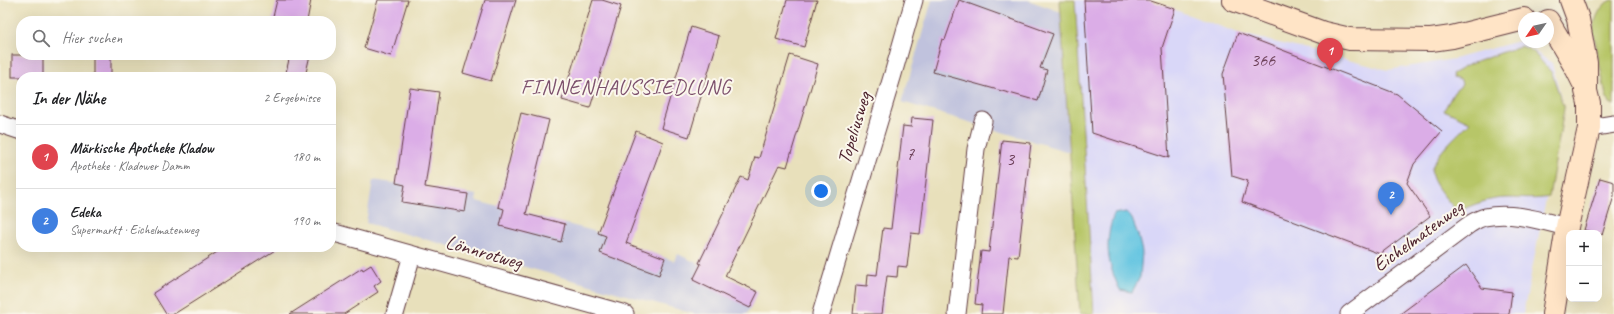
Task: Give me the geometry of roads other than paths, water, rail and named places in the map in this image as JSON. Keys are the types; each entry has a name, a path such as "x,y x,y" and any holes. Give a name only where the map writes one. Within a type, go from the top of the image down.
{"main road":[{"path":"1233,0 1324,33 1350,39 1431,40 1452,37 1518,22"},
{"path":"1549,12 1571,0 1578,19 1586,63 1586,91"},
{"path":"1553,314 1567,227 1589,128 1589,103 1586,91 1577,70 1554,39"}],"street":[{"name":"Topeliusweg","path":"821,314 891,82 914,0"},
{"path":"957,314 976,149 984,121"},
{"path":"0,124 16,129"},
{"path":"1589,128 1614,124"},
{"name":"Eichelmatenweg","path":"1349,314 1470,224 1483,217 1504,215 1548,222 1567,227"},
{"name":"Lönnrotweg","path":"336,233 625,314"},
{"path":"396,314 412,255"}],"water":[{"path":"1126,212 1132,219 1142,252 1140,277 1132,292 1120,290 1112,271 1108,253 1109,234 1114,214"}],"place":[{"name":"Märkische Apotheke Kladow","path":"1330,71"},
{"name":"Edeka","path":"1391,215"}],"district":[{"name":"FINNENHAUSSIEDLUNG","path":"626,87"}]}
